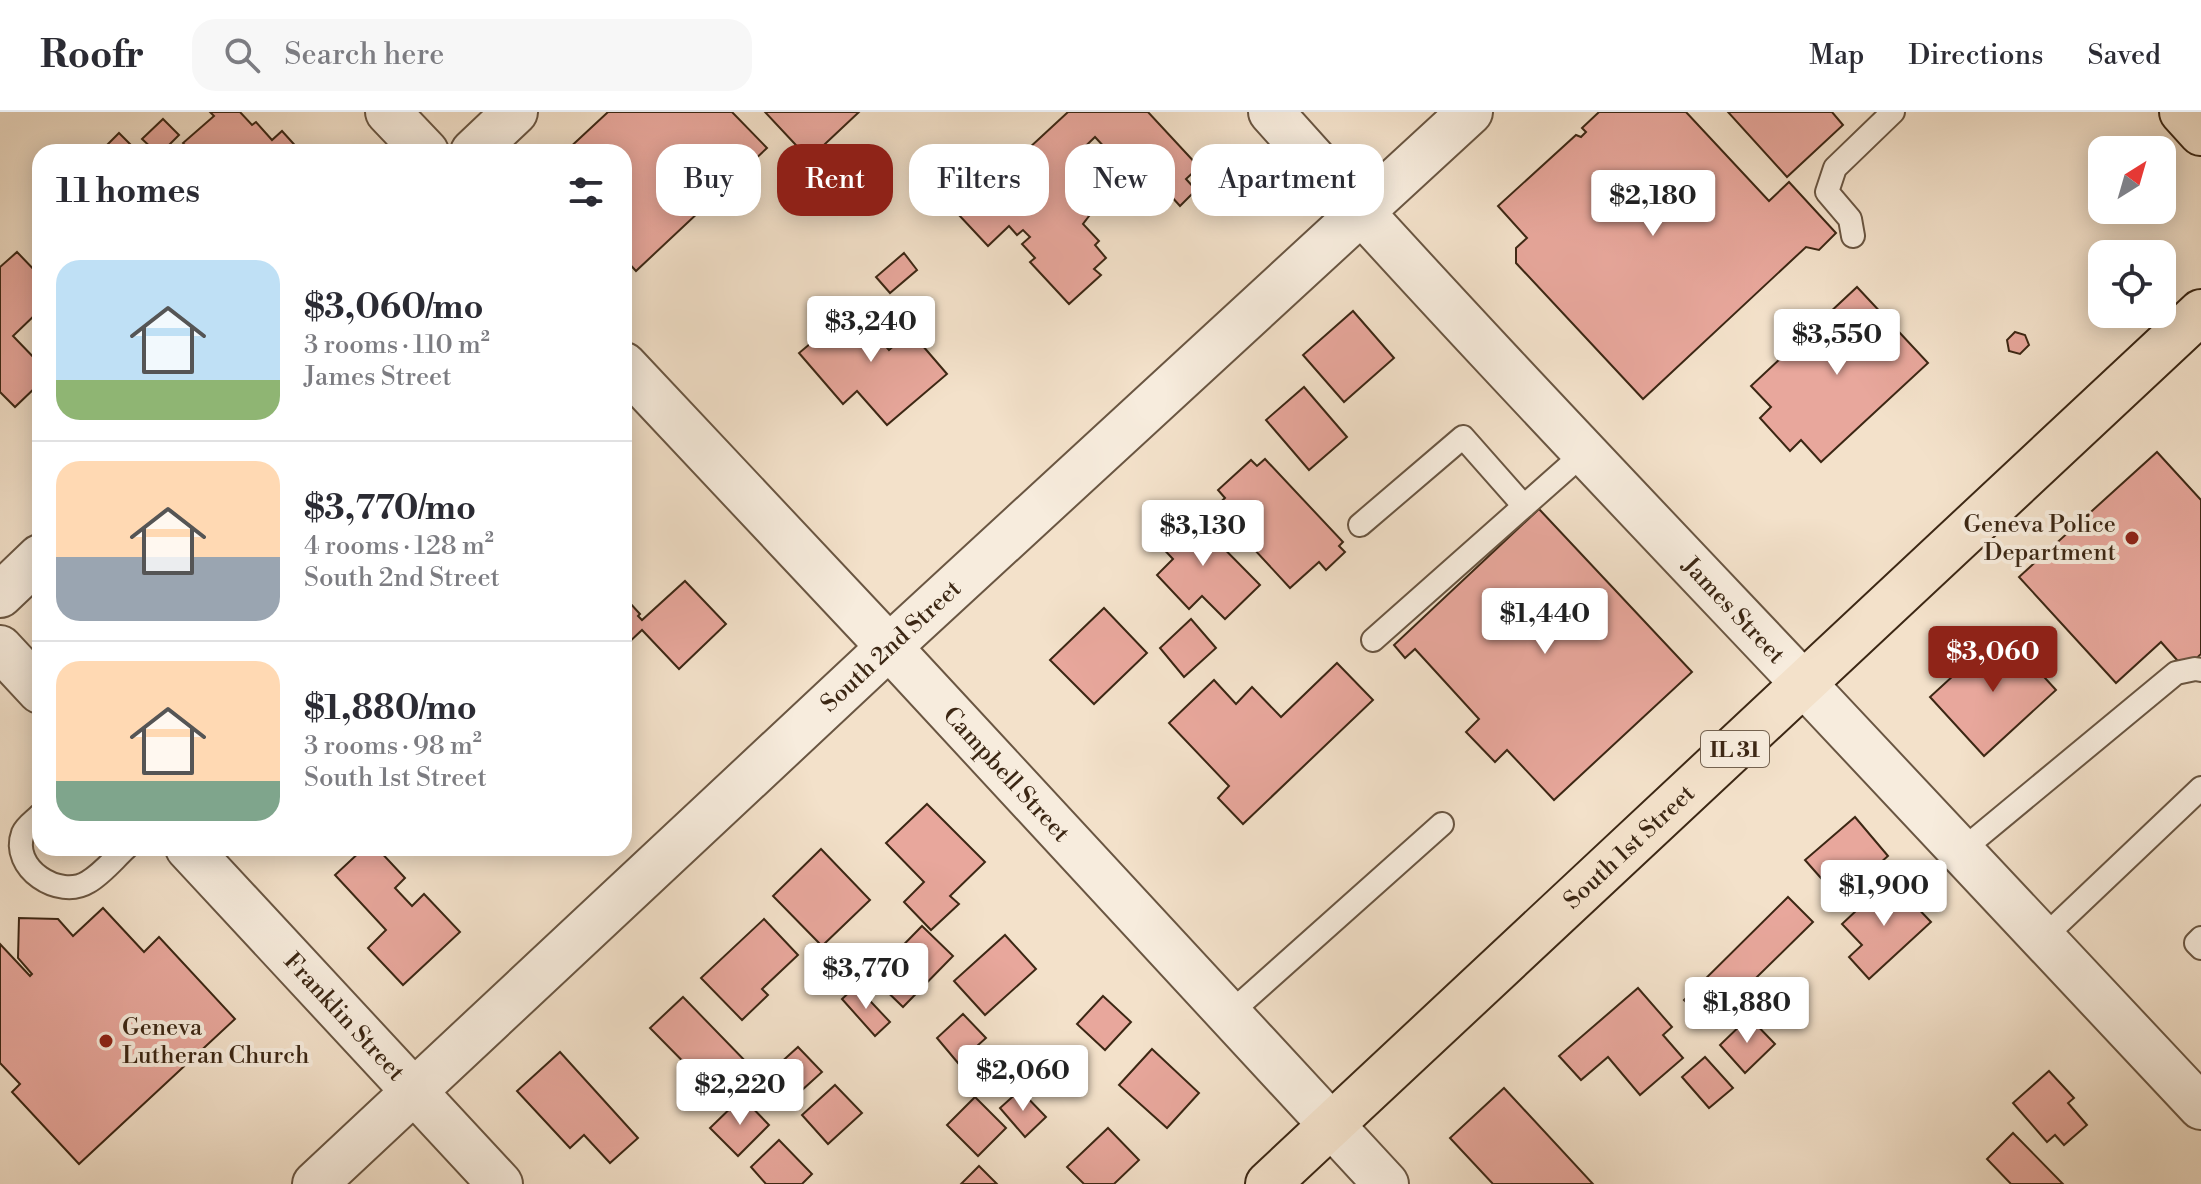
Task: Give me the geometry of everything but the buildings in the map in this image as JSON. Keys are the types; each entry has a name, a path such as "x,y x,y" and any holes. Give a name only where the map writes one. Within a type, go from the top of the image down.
{"main road":[{"path":"2182,112 2201,133"},
{"name":"South 1st Street","path":"1268,1184 2201,312"}],"street":[{"path":"388,112 418,144"},
{"path":"481,144 515,112"},
{"name":"James Street","path":"1271,112 1300,144"},
{"name":"South 2nd Street","path":"1384,192 1470,112"},
{"name":"South 2nd Street","path":"315,1184 889,647 1358,216"},
{"name":"James Street","path":"1364,216 2201,1107"},
{"name":"Campbell Street","path":"632,386 889,647 1386,1184"},
{"path":"0,595 32,565"},
{"path":"0,648 32,682"},
{"name":"Franklin Street","path":"195,856 500,1184"}],"lane":[{"path":"1853,236 1850,219 1827,192 1835,168 1893,112"},
{"path":"1360,525 1463,437 1524,506"},
{"path":"1373,640 1584,453"},
{"path":"1961,851 2176,673 2201,670"},
{"path":"2043,938 2201,788"},
{"path":"32,822 24,830 21,852 38,876 53,885 71,887 87,883 117,856"},
{"path":"1228,1015 1442,824"},
{"path":"2201,938 2196,943 2201,948"}],"place":[{"name":"Geneva Police Department","path":"2132,538"},
{"name":"Geneva Lutheran Church","path":"106,1041"}]}
